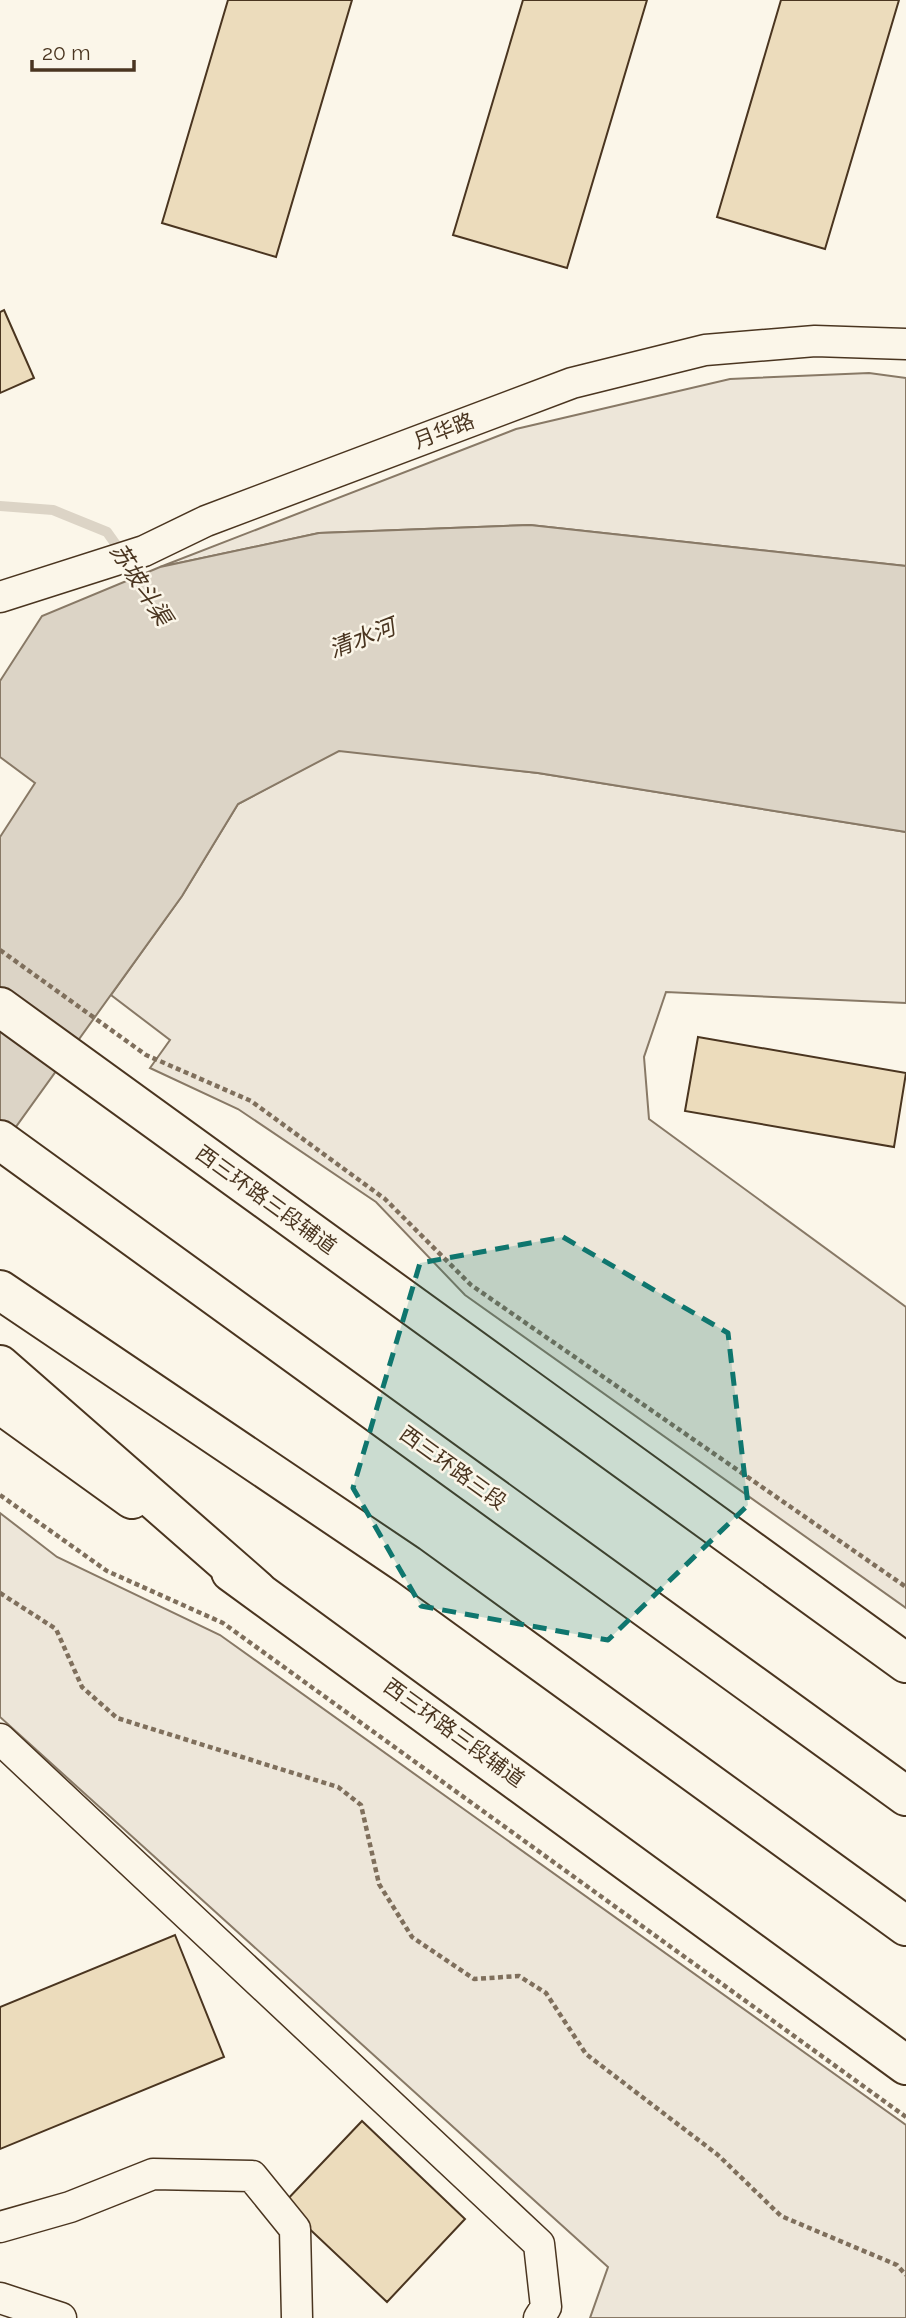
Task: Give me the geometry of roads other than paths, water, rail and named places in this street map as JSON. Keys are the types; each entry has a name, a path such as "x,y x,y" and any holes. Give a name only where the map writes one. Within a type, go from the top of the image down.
{"main road":[{"name":"西三环路三段辅道","path":"0,1007 906,1664"},
{"name":"西三环路三段","path":"10,1147 906,1796"},
{"path":"0,1290 408,1565 906,1926"},
{"path":"0,1365 257,1590"},
{"name":"西三环路三段辅道","path":"0,1404 906,2065"}],"street":[{"name":"月华路","path":"0,597 144,551 206,521 572,383 705,350 815,341 906,344"},
{"path":"0,1739 539,2244 546,2307 539,2318"},
{"path":"0,2227 70,2207 153,2174 252,2176 295,2229 298,2318"},
{"path":"0,2298 61,2318"}],"water":[{"name":"清水河","path":"530,525 906,566 906,832 538,773 339,751 238,804 182,896 0,1149 0,837 35,783 0,757 0,681 42,616 160,567 319,533"}],"waterway":[{"name":"苏坡斗渠","path":"0,506 53,510 107,532 146,587"}]}
